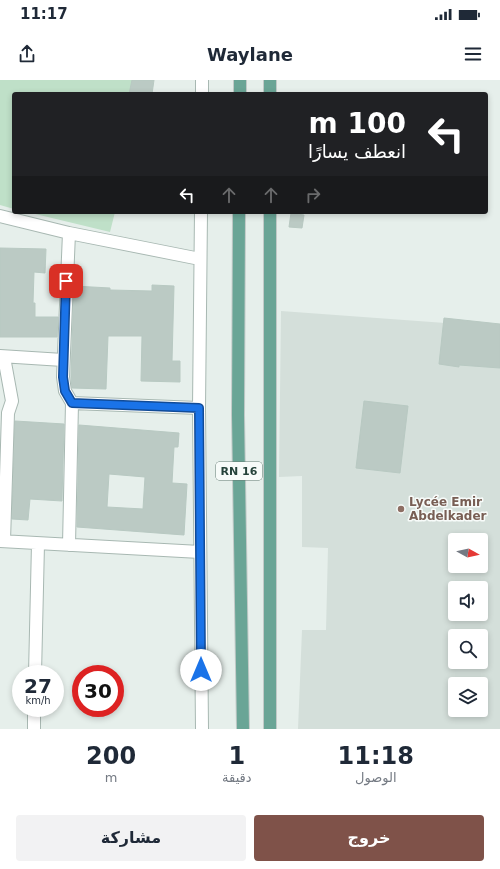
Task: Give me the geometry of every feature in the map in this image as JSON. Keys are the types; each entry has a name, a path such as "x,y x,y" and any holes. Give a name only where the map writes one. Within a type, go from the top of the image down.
{"main road":[{"path":"240,80 240,92"},
{"path":"270,80 270,92"},
{"name":"RN 16","path":"239,214 238,415 243,729"},
{"name":"RN 16","path":"270,214 270,729"}],"street":[{"path":"202,80 202,92"},
{"path":"201,214 199,408 202,729"},
{"path":"0,216 69,233 200,259"},
{"path":"69,233 63,360 65,391 72,403 69,545"},
{"path":"63,360 2,356 12,401 8,413 2,541 200,552"},
{"path":"72,403 199,408"},
{"path":"35,665 38,544"},
{"path":"34,717 34,729"}],"shaded area":[{"name":"Lycée Emir Abdelkader","path":"281,311 500,327 500,729 298,729 302,630 326,630 328,548 302,547 302,476 279,477"}],"green space":[{"path":"0,80 148,80 145,92 12,92 12,208 0,205"},
{"path":"35,214 114,214 110,232"}],"building":[{"path":"132,80 154,80 152,92 129,92"},
{"path":"291,214 304,215 302,228 289,227"},
{"path":"0,248 46,249 45,273 34,272 33,303 35,303 35,317 58,317 57,337 0,337"},
{"path":"152,285 174,286 172,361 180,361 180,382 141,381 142,336 108,336 106,389 72,388 71,377 74,286 110,288 110,290 152,291"},
{"path":"444,318 500,324 500,368 459,365 459,367 439,364"},
{"path":"364,401 408,406 400,473 356,468"},
{"path":"15,421 64,424 62,501 30,499 28,520 12,519"},
{"path":"79,425 179,433 178,447 174,447 172,483 187,484 184,535 77,527","holes":["109,474 145,477 143,509 107,507"]}],"place":[{"name":"Lycée Emir Abdelkader","path":"401,509"}],"route":[{"path":"66,281 63,377 65,391 72,403 199,408 201,670"}]}
